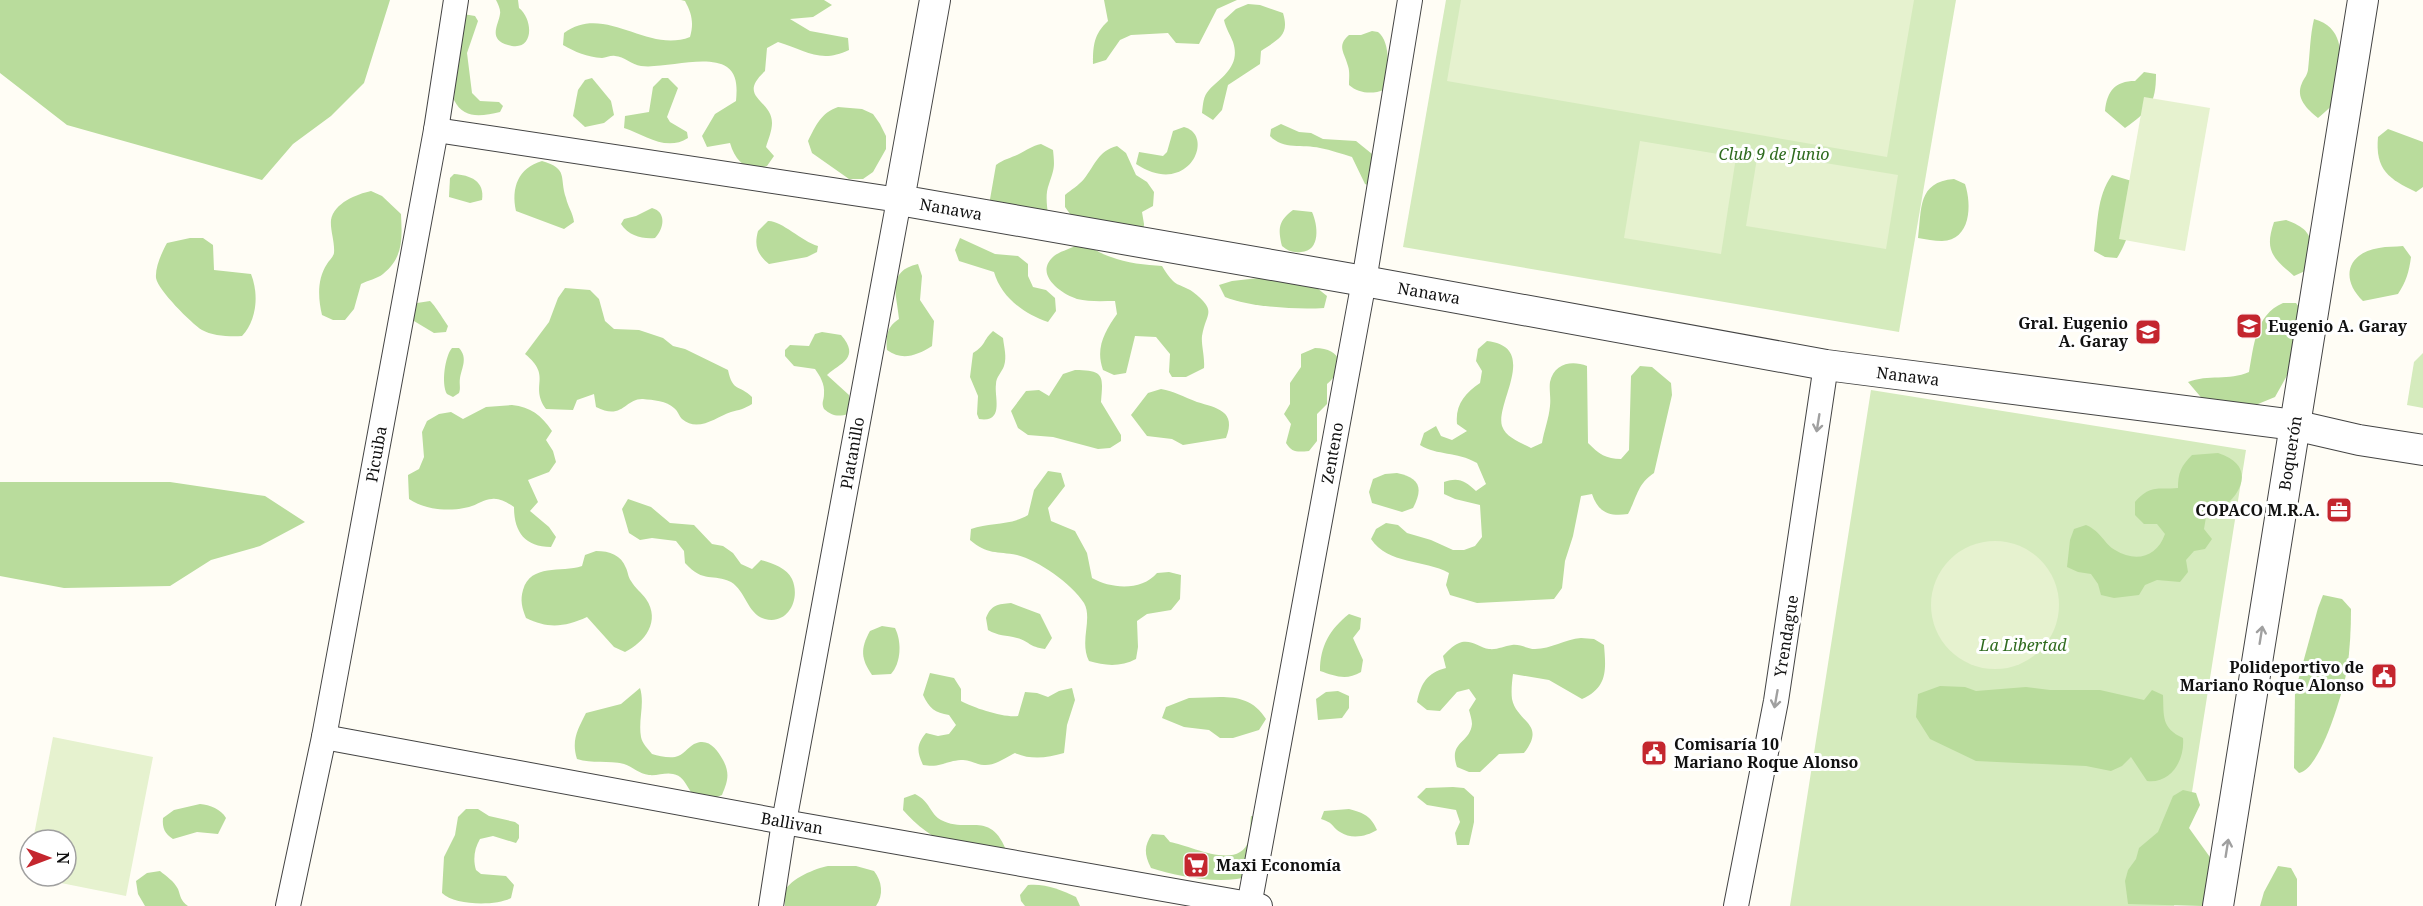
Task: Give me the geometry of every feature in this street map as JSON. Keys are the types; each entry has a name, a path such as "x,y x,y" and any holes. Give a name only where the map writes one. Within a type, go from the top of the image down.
{"street":[{"name":"Picuiba","path":"288,906 324,737 436,130 456,0"},
{"name":"Platanillo","path":"771,906 784,822 934,0"},
{"name":"Zenteno","path":"1253,905 1364,281 1410,0"},
{"name":"Boquerón","path":"2218,906 2363,0"},
{"name":"Nanawa","path":"436,130 899,200 1826,365 2294,425 2359,440 2423,450"},
{"name":"Yrendague","path":"1736,906 1776,701 1826,365"},
{"name":"Ballivan","path":"324,737 1253,905"}],"green space":[{"path":"0,0 390,0 364,83 331,116 293,144 262,180 67,125 0,73"},
{"path":"496,0 518,0 519,8 524,13 529,27 527,40 523,44 508,45 498,39 496,31 500,12"},
{"path":"681,0 824,0 832,5 813,17 790,19 810,31 848,38 849,50 839,54 821,56 778,42 767,48 765,71 757,80 754,93 771,115 771,132 766,147 774,156 767,166 748,167 739,161 730,143 707,147 702,136 715,114 736,101 735,78 727,67 719,63 708,62 641,66 618,56 602,58 586,55 563,45 564,33 579,25 595,23 658,39 674,40 690,37 691,14 685,1"},
{"path":"1104,0 1237,0 1217,9 1199,44 1176,43 1168,33 1131,35 1120,40 1106,60 1093,64 1095,40 1108,21"},
{"name":"Club 9 de Junio","path":"1446,0 1956,0 1899,332 1403,247"},
{"path":"1461,0 1914,0 1887,157 1447,81"},
{"path":"1248,4 1260,5 1283,13 1284,32 1261,51 1260,64 1228,85 1222,110 1213,120 1202,113 1204,98 1229,70 1235,50 1224,20 1236,9"},
{"path":"463,14 475,16 478,21 467,53 472,93 480,101 499,102 503,106 500,112 468,114 454,100 456,61"},
{"path":"2314,19 2331,28 2339,42 2340,50 2337,97 2332,106 2318,118 2306,107 2300,94 2300,88 2308,70"},
{"path":"1372,31 1378,32 1385,43 1388,68 1384,90 1366,92 1349,85 1349,68 1342,46 1349,35 1361,35"},
{"path":"2144,72 2156,74 2153,100 2140,117 2125,128 2105,111 2108,98 2117,85 2135,81"},
{"path":"592,78 611,101 614,115 604,123 585,127 573,116 578,90 585,80"},
{"path":"662,78 668,78 678,88 667,117 670,122 687,132 688,138 680,142 656,141 624,128 625,116 649,112 653,87"},
{"path":"2144,97 2210,108 2185,251 2119,239"},
{"path":"838,107 862,109 873,114 886,136 886,149 873,172 863,179 849,179 812,153 808,141 814,130 823,116"},
{"path":"1281,124 1323,139 1356,141 1377,158 1370,186 1365,184 1352,157 1314,147 1287,145 1275,140 1270,136 1271,129"},
{"path":"1184,127 1193,132 1197,141 1197,151 1192,162 1183,170 1170,174 1155,173 1136,164 1139,152 1163,156 1167,152 1173,131"},
{"path":"2388,129 2423,142 2423,187 2416,192 2391,178 2382,165 2379,158 2378,137"},
{"path":"1640,141 1736,157 1721,254 1624,238"},
{"path":"1041,144 1053,150 1054,156 1054,168 1047,192 1048,215 989,205 996,165"},
{"path":"1117,146 1126,153 1136,175 1147,182 1154,192 1153,206 1142,212 1143,236 1081,229 1065,207 1065,195 1084,179 1105,151"},
{"path":"1758,152 1898,175 1886,249 1746,226"},
{"path":"542,161 556,167 562,175 564,191 574,222 564,229 516,211 515,194 518,180 527,169"},
{"path":"454,174 475,180 481,188 482,200 470,203 449,197 450,178"},
{"path":"2112,175 2135,182 2136,190 2132,221 2126,241 2117,258 2105,257 2094,251 2100,202"},
{"path":"1954,179 1965,184 1967,192 1968,211 1964,228 1952,239 1939,241 1918,238 1921,207 1927,191 1942,181"},
{"path":"371,191 382,196 401,214 401,239 398,254 390,268 383,274 361,284 354,309 345,320 333,320 322,315 319,295 321,276 334,253 331,220 341,204 359,194"},
{"path":"652,208 657,210 662,217 662,226 655,238 636,236 621,224 624,219"},
{"path":"1293,210 1312,212 1314,217 1315,242 1307,251 1293,252 1282,246 1280,226 1284,218"},
{"path":"2286,220 2296,224 2308,234 2311,246 2305,271 2294,276 2276,259 2270,247 2274,222"},
{"path":"768,221 779,224 818,246 817,252 807,257 769,264 759,253 756,241 758,231"},
{"path":"203,238 213,245 214,270 251,274 256,298 254,315 242,336 222,336 202,330 190,321 158,283 157,269 167,243"},
{"path":"960,238 995,254 1018,256 1028,264 1028,276 1033,287 1046,290 1055,298 1056,311 1048,322 1022,309 1008,297 994,272 959,261 955,250"},
{"path":"1075,246 1091,248 1123,261 1162,266 1173,281 1191,290 1201,299 1208,308 1202,336 1204,368 1186,377 1172,377 1169,372 1170,354 1156,337 1135,336 1126,373 1114,375 1103,370 1101,347 1105,333 1117,314 1115,301 1077,299 1057,288 1046,270 1054,256"},
{"path":"2403,246 2411,257 2407,277 2398,294 2363,301 2351,284 2350,268 2354,261 2368,251 2382,247"},
{"path":"918,264 922,276 920,300 934,321 932,346 915,355 898,355 887,350 887,336 890,328 899,319 897,278 908,267"},
{"path":"1268,277 1317,288 1327,296 1324,308 1301,309 1247,303 1225,297 1219,285 1232,281"},
{"path":"565,288 590,290 599,299 605,321 614,329 639,330 663,338 673,346 685,349 728,370 734,385 752,397 752,404 707,423 694,425 682,419 668,404 647,399 637,400 612,412 596,407 594,394 577,400 573,410 546,409 539,394 538,369 525,354 549,322 558,298"},
{"path":"430,301 448,326 446,332 434,333 414,321 414,308 417,303"},
{"path":"2283,303 2296,303 2304,314 2294,363 2275,397 2241,411 2205,402 2188,382 2249,372 2261,323 2274,308"},
{"path":"993,331 1003,338 1005,363 996,381 995,413 987,419 979,419 978,396 970,377 973,353"},
{"path":"822,332 841,335 849,349 846,359 827,375 849,395 848,414 835,415 824,409 824,387 815,369 794,366 785,356 785,350 790,345 809,346 815,334"},
{"path":"1487,341 1503,345 1511,354 1513,364 1512,377 1504,404 1502,426 1511,437 1531,448 1542,443 1549,411 1550,382 1555,371 1564,365 1575,363 1587,366 1588,443 1599,453 1611,458 1621,459 1629,450 1631,376 1640,366 1652,367 1671,383 1672,395 1654,473 1644,482 1628,514 1610,514 1597,505 1592,494 1581,496 1565,561 1562,588 1554,599 1477,603 1450,595 1446,585 1449,573 1387,553 1371,539 1376,529 1386,523 1398,525 1407,533 1453,550 1464,550 1475,546 1482,537 1480,505 1444,494 1444,482 1462,481 1476,491 1486,484 1477,463 1420,445 1424,433 1436,426 1441,436 1452,440 1467,431 1457,424 1459,405 1466,395 1480,383 1482,371 1476,361 1478,349"},
{"path":"452,348 459,348 464,359 460,391 453,397 447,394 444,377 447,357"},
{"path":"1315,348 1331,351 1339,360 1339,366 1327,384 1327,404 1317,414 1317,441 1309,451 1302,452 1291,449 1286,443 1291,424 1284,414 1290,404 1290,383 1301,367 1301,354"},
{"path":"2423,353 2423,408 2407,405 2414,362"},
{"path":"1075,370 1092,371 1097,373 1102,380 1101,402 1121,435 1121,441 1110,448 1098,449 1053,437 1028,435 1018,428 1011,411 1026,391 1039,390 1049,396 1063,374"},
{"path":"1161,389 1223,412 1229,422 1226,438 1183,445 1172,439 1147,436 1131,415 1148,393"},
{"name":"La Libertad","path":"1871,390 2246,450 2174,906 1790,906"},
{"path":"512,405 535,413 552,431 546,440 553,451 556,462 549,472 528,480 538,502 530,511 549,527 556,537 551,547 534,544 523,536 516,524 514,507 507,502 489,499 469,507 446,510 422,506 409,499 408,475 419,469 424,457 422,432 427,421 439,414 451,412 463,419 486,407"},
{"path":"2218,453 2232,459 2239,467 2242,477 2240,486 2235,496 2227,504 2206,517 2204,529 2212,539 2205,549 2194,551 2186,560 2188,572 2180,582 2157,580 2145,585 2139,595 2114,598 2101,595 2098,584 2091,574 2067,567 2070,540 2074,529 2086,525 2096,531 2111,547 2123,554 2138,557 2151,553 2157,548 2165,534 2157,524 2144,524 2135,515 2135,502 2150,490 2178,488 2181,470 2192,455"},
{"path":"1048,471 1061,473 1065,486 1048,508 1051,521 1075,531 1087,553 1092,578 1108,584 1126,586 1143,583 1157,573 1169,572 1181,575 1180,599 1171,610 1147,614 1137,621 1136,659 1130,662 1113,665 1089,661 1085,646 1086,609 1079,596 1054,574 1035,562 1017,555 992,552 970,540 971,529 1014,521 1028,515 1034,490"},
{"path":"1397,473 1415,481 1419,489 1413,508 1402,512 1372,503 1369,492 1373,479 1385,474"},
{"path":"0,482 170,482 265,496 305,522 260,546 211,560 170,586 64,588 0,576"},
{"path":"628,499 651,507 670,523 694,525 712,544 723,546 733,553 741,564 752,569 761,560 783,569 790,575 794,587 795,595 790,609 780,618 765,619 754,612 731,582 698,574 685,563 684,551 676,541 652,538 640,540 629,533 622,509"},
{"path":"1995,541 2020,546 2041,559 2054,580 2059,605 2054,630 2041,651 2020,664 1995,669 1970,664 1949,651 1936,630 1931,605 1936,580 1949,559 1970,546"},
{"path":"596,551 610,553 621,560 634,586 650,607 652,615 649,630 639,643 625,652 614,647 587,617 564,625 549,625 526,618 523,611 523,590 533,576 548,570 582,566 585,555"},
{"path":"2323,595 2342,599 2351,609 2347,670 2336,711 2323,744 2307,768 2299,773 2294,768 2295,692"},
{"path":"1011,603 1040,614 1052,638 1045,649 1021,639 988,630 986,618 990,610 999,605"},
{"path":"1349,614 1361,618 1360,629 1353,638 1363,660 1361,672 1345,677 1320,671 1320,662 1327,639 1336,626"},
{"path":"882,626 895,628 899,640 899,658 891,674 872,675 864,659 863,649 870,631"},
{"path":"1581,638 1594,639 1604,645 1604,677 1597,689 1582,699 1549,680 1513,674 1512,699 1519,713 1532,729 1533,735 1524,753 1499,754 1480,772 1469,772 1457,767 1455,752 1470,731 1472,722 1469,710 1476,699 1469,689 1457,692 1440,711 1427,710 1417,702 1426,680 1434,673 1446,668 1443,656 1462,642 1470,642 1489,649 1515,645 1535,649"},
{"path":"930,673 954,678 961,689 961,701 997,714 1012,716 1018,716 1025,692 1048,697 1072,688 1075,700 1067,725 1064,753 1039,758 1015,753 988,765 964,760 934,766 923,765 918,749 926,733 938,736 949,734 956,725 949,715 933,709 923,695"},
{"path":"1940,686 1965,687 1976,691 2026,687 2050,690 2100,690 2144,700 2152,690 2163,695 2165,721 2171,730 2183,738 2182,754 2175,769 2163,779 2156,781 2147,781 2131,757 2122,766 2111,771 2086,766 1976,761 1930,739 1916,717 1918,694"},
{"path":"640,688 642,700 640,731 645,746 652,754 675,757 699,742 712,745 721,756 727,769 727,781 722,795 702,799 691,792 679,776 673,774 649,775 624,764 577,759 575,740 586,713 621,704"},
{"path":"1338,691 1349,696 1349,708 1342,718 1318,720 1316,699 1326,692"},
{"path":"1222,697 1242,700 1251,703 1266,719 1259,730 1233,738 1220,738 1209,730 1184,727 1162,718 1166,707 1189,698"},
{"path":"53,737 153,757 126,896 78,886 78,828 35,828"},
{"path":"1426,788 1464,788 1474,797 1474,822 1469,845 1457,845 1455,833 1460,822 1456,810 1427,805 1417,797"},
{"path":"2183,790 2196,793 2200,805 2189,828 2212,860 2205,901 2202,906 2128,904 2125,881 2128,870 2136,859 2139,848 2158,832 2173,796"},
{"path":"915,794 924,800 941,820 951,824 978,825 993,830 1006,850 959,848 932,835 903,810 904,798"},
{"path":"200,804 215,808 226,818 218,834 197,832 173,839 168,835 164,828 163,818 174,810"},
{"path":"466,809 478,809 489,816 519,825 519,838 516,843 493,836 480,839 476,847 476,870 481,874 506,876 514,885 511,898 505,901 466,902 442,893 444,857 455,835 458,817"},
{"path":"1349,809 1366,816 1377,830 1369,834 1349,836 1321,819 1324,811"},
{"path":"1251,816 1263,818 1251,876 1227,880 1201,879 1151,868 1146,850 1147,842 1152,834 1164,835 1170,842 1213,854 1235,854 1244,849 1249,840"},
{"path":"828,866 856,866 874,871 881,888 876,906 785,906 785,891 792,882 810,872"},
{"path":"2278,866 2291,868 2297,879 2297,906 2260,906 2264,892"},
{"path":"160,871 178,889 182,900 188,906 145,906 138,894 136,881 147,873"},
{"path":"1028,885 1047,886 1065,892 1076,897 1080,906 1025,906 1020,895"}],"place":[{"name":"Eugenio A. Garay","path":"2249,326"},
{"name":"Gral. Eugenio A. Garay","path":"2148,332"},
{"name":"COPACO M.R.A.","path":"2339,510"},
{"name":"Polideportivo de Mariano Roque Alonso","path":"2384,676"},
{"name":"Comisaría 10 Mariano Roque Alonso","path":"1654,753"},
{"name":"Maxi Economía","path":"1196,865"}]}
